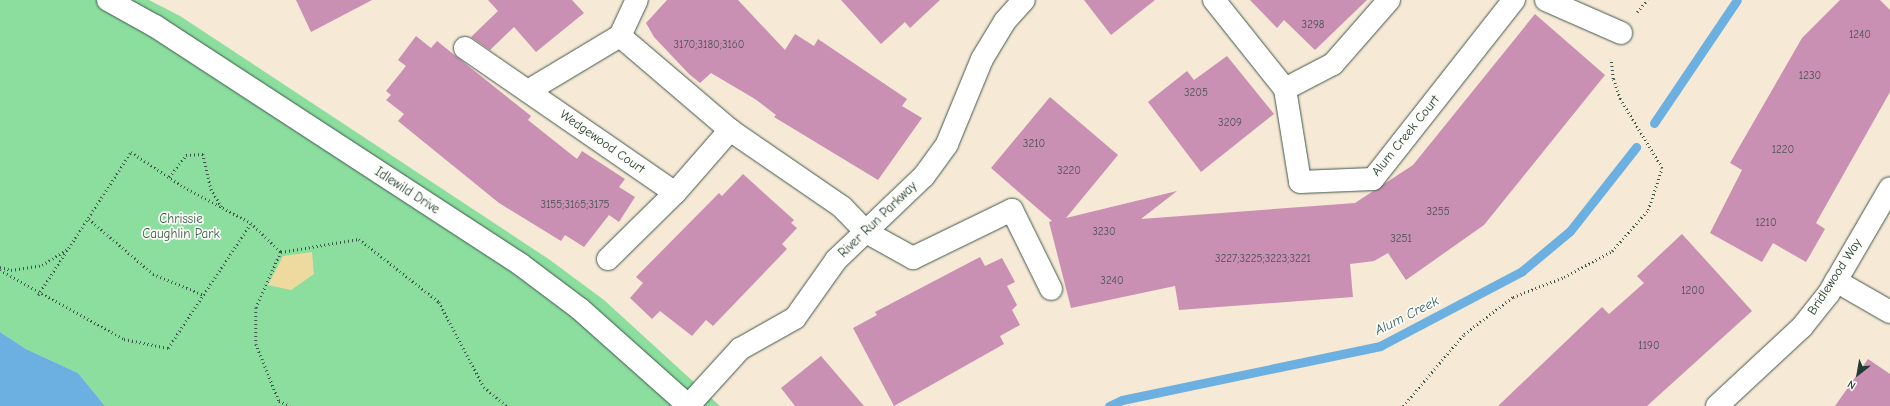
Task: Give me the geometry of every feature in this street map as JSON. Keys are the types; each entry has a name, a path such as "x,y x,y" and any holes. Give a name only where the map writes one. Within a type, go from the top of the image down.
{"street":[{"name":"Idlewild Drive","path":"108,0 155,26 520,264 580,309 689,406"},
{"path":"528,91 620,36 637,0"},
{"name":"River Run Parkway","path":"689,406 740,349 795,318 836,260 924,176 947,144 982,59 1005,22 1024,0"},
{"name":"Alum Creek Court","path":"1214,0 1285,88 1300,182 1373,179 1514,0"},
{"path":"1285,88 1334,64 1389,0"},
{"path":"1546,0 1621,33"},
{"path":"620,36 730,130 842,206 866,232 913,258 1012,210 1051,289"},
{"name":"Wedgewood Court","path":"465,48 676,193"},
{"path":"608,259 676,193 730,130"},
{"name":"Bridlewood Way","path":"1717,406 1802,327 1836,281 1890,188"},
{"path":"1836,281 1890,312"}],"path":[{"path":"1402,406 1464,334 1513,297 1564,278 1612,251 1648,210 1662,168 1620,99 1613,80 1611,50 1621,33 1647,0"},
{"path":"38,295 89,219 131,152 169,177 251,223 281,252"},
{"path":"169,177 186,155 202,154 211,189 223,208"},
{"path":"89,219 153,274 204,295"},
{"path":"0,270 38,295 124,339 168,348 251,223"},
{"path":"281,252 359,239 439,302 484,387 507,406"},
{"path":"0,267 11,270 42,265 70,247"},
{"path":"281,252 256,308 256,344 279,401 290,406"}],"green space":[{"name":"Chrissie Caughlin Park","path":"0,0 149,0 180,16 550,260 604,300 720,406 105,406 78,373 26,349 0,332"}],"sand":[{"path":"312,252 314,274 291,290 268,285 283,256"}],"water":[{"path":"0,332 26,349 78,373 105,406 0,406"}],"building":[{"path":"296,0 372,0 311,32"},
{"path":"488,0 572,0 584,13 536,52 514,27 490,50 471,37 498,11"},
{"path":"667,0 738,0 785,50 795,34 814,46 818,39 907,99 902,106 922,118 878,180 774,117 776,115 755,99 711,73 700,83 689,74 654,37 646,23"},
{"path":"841,0 940,0 910,28 905,22 881,44"},
{"path":"1084,0 1155,0 1111,35"},
{"path":"1250,0 1367,0 1315,50 1284,20 1277,28"},
{"path":"1840,0 1880,0 1890,10 1890,92 1816,223 1825,229 1806,262 1773,243 1762,262 1710,233 1742,170 1730,163 1802,38"},
{"path":"1535,14 1605,75 1484,225 1406,280 1388,253 1374,261 1350,264 1353,297 1179,310 1175,286 1071,308 1049,222 1052,221 991,168 1050,97 1118,155 1066,218 1177,191 1141,219 1355,203 1413,165"},
{"path":"416,36 431,48 437,41 531,116 528,120 577,159 582,151 625,179 619,187 635,197 619,222 609,215 584,247 565,235 561,241 499,203 398,121 404,114 386,100 391,95 386,91 406,66 398,60"},
{"path":"1227,56 1274,114 1201,172 1148,102 1187,71 1194,80"},
{"path":"743,174 794,220 791,223 797,228 782,244 787,249 713,326 706,320 692,336 660,311 652,319 630,298 643,283 636,277 719,193 722,196"},
{"path":"1682,234 1752,311 1647,406 1498,406 1602,307 1609,314 1644,283 1637,276"},
{"path":"980,257 985,266 1002,258 1015,282 1007,286 1017,305 1012,310 1020,325 1000,336 1004,344 894,406 853,328 877,315 875,312"},
{"path":"821,356 864,406 795,406 781,388"},
{"path":"1868,359 1890,374 1890,406 1835,406"}],"waterway":[{"path":"1654,123 1737,0"},
{"name":"Alum Creek","path":"1109,406 1122,400 1380,346 1522,271 1570,231 1636,147"}]}
